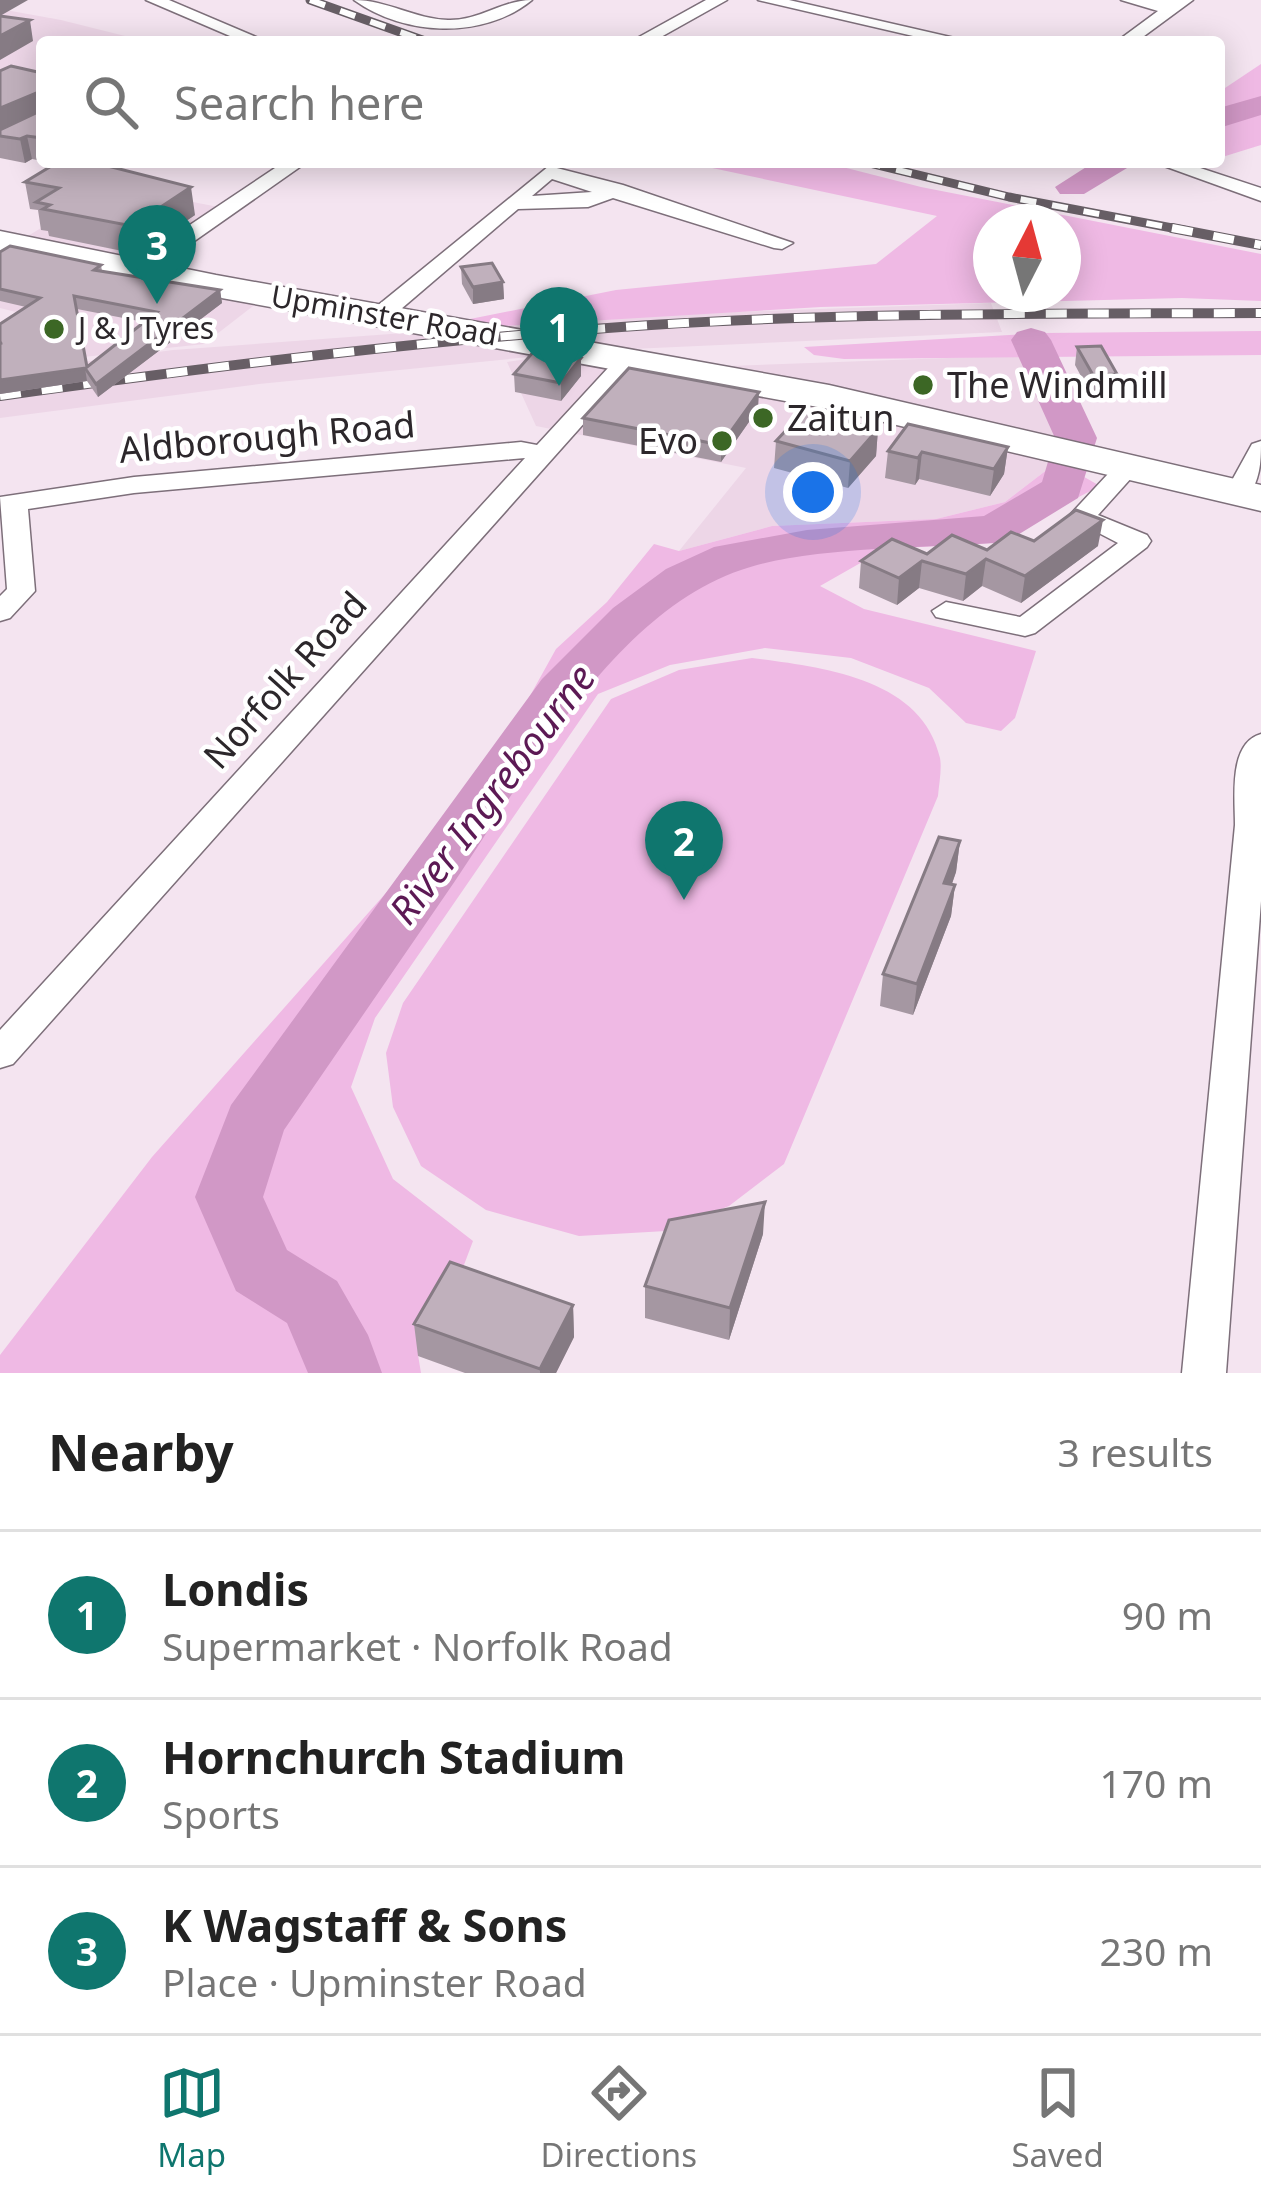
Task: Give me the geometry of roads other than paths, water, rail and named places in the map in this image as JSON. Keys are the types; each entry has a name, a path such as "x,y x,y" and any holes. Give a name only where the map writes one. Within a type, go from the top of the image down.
{"main road":[{"name":"Upminster Road","path":"2,243 829,397 1250,495"}],"street":[{"path":"154,0 246,36"},
{"path":"362,0 443,28 475,25 524,0"},
{"path":"650,36 719,0"},
{"path":"766,0 936,36"},
{"path":"1129,0 1179,4"},
{"path":"1134,36 1179,4"},
{"path":"855,36 876,23"},
{"path":"201,36 221,25"},
{"path":"138,270 288,168"},
{"path":"1181,168 1261,195"},
{"path":"379,316 550,172 782,243"},
{"path":"512,203 588,201 616,189"},
{"name":"Norfolk Road","path":"0,1054 628,360"},
{"path":"1250,495 1261,449"},
{"name":"Aldborough Road","path":"7,503 134,484 520,450 542,453"},
{"path":"946,611 1024,627 1137,542 1071,522 1091,457"},
{"path":"0,612 21,591 7,503"},
{"path":"1204,1373 1251,824 1251,774 1261,744"}],"waterway":[{"name":"River Ingrebourne","path":"1225,116 1261,105"},
{"name":"River Ingrebourne","path":"1072,187 1108,168"},
{"name":"River Ingrebourne","path":"345,1373 342,1358 312,1302 261,1270 229,1197 254,1123 560,690 630,618 683,579 730,557 807,544 995,529 1062,489 1076,438 1031,340"}],"railway":[{"path":"310,0 411,36"},
{"path":"890,168 1009,197 1188,231"},
{"path":"1172,228 1261,245"},
{"path":"0,396 325,354 651,325 880,316 1261,313"}],"place":[{"name":"K Wagstaff & Sons","path":"157,304"},
{"name":"J & J Tyres","path":"54,329"},
{"name":"The Windmill","path":"923,385"},
{"name":"Londis","path":"559,386"},
{"name":"Zaitun","path":"763,418"},
{"name":"Evo","path":"722,441"},
{"name":"Hornchurch Stadium","path":"684,900"}]}
